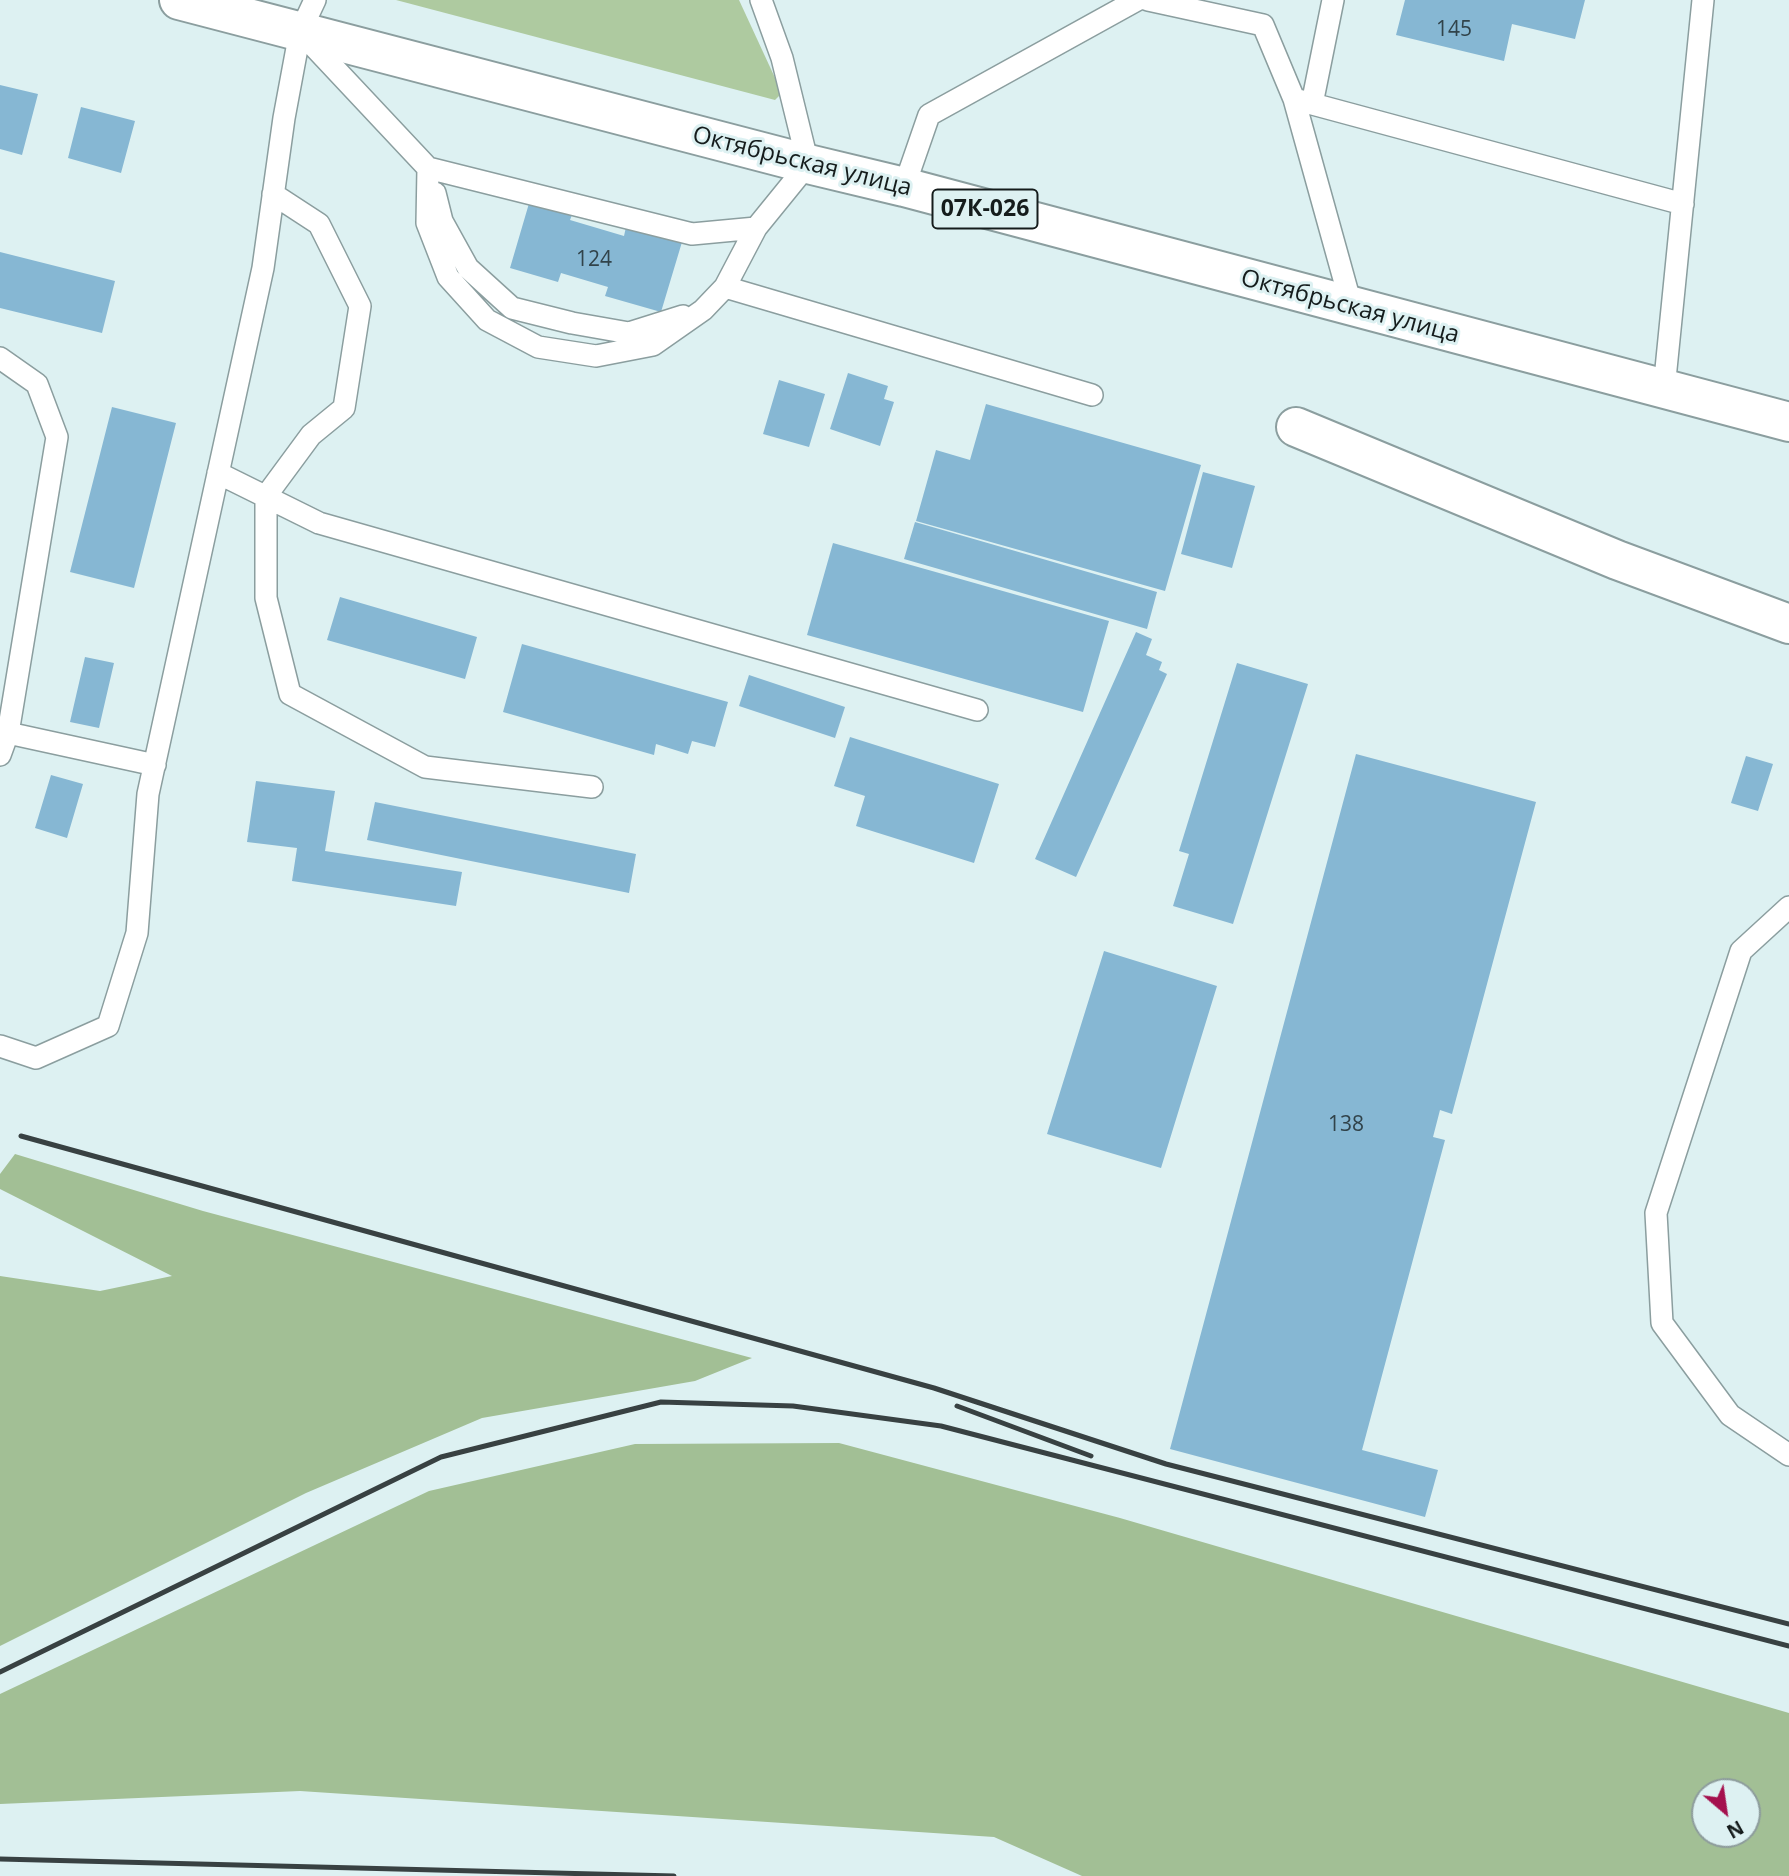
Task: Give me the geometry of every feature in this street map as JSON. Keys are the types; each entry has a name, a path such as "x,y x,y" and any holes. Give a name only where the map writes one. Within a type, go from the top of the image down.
{"main road":[{"name":"Октябрьская улица","path":"180,0 308,16 808,164 904,187 1789,422"},
{"path":"1296,427 1617,560 1789,625"}],"lane":[{"path":"428,168 426,223 448,277 487,320 538,347 596,356 653,345 703,310 725,287 756,228 808,164 782,58 761,0"},
{"path":"904,187 929,116 1137,0"},
{"path":"1147,0 1263,25 1303,101 1352,308"},
{"path":"1303,101 1333,0"},
{"path":"1664,389 1703,0"},
{"path":"308,16 428,168 442,221 468,268 512,308 572,323 629,333 703,310"},
{"path":"0,1046 36,1058 108,1026 137,933 148,794 263,268 284,118 308,16"},
{"path":"1303,101 1683,204"},
{"path":"428,168 692,234 756,228"},
{"path":"273,194 318,224 360,306 344,408 311,435 265,496 266,598 290,694 425,767 592,788"},
{"path":"725,287 1092,395"},
{"path":"0,358 37,384 57,438 8,733 0,755"},
{"path":"218,474 319,523 977,710"},
{"path":"8,733 155,765"},
{"path":"1789,906 1741,951 1656,1213 1662,1323 1730,1415 1789,1455"}],"green space":[{"path":"396,0 739,0 782,93 775,100"},
{"path":"15,1154 203,1211 752,1358 695,1381 482,1418 306,1493 0,1646 0,1276 100,1291 172,1276 0,1189 0,1174"},
{"path":"839,1443 1120,1518 1789,1713 1789,1876 1082,1876 994,1837 300,1791 0,1804 0,1694 429,1491 635,1444"}],"building":[{"path":"1405,0 1585,0 1575,39 1512,24 1504,61 1396,35"},
{"path":"0,85 38,94 22,155 0,149"},
{"path":"81,107 135,121 121,173 68,158"},
{"path":"530,200 573,212 570,220 624,236 626,227 682,242 661,312 605,296 608,287 561,273 558,282 510,268"},
{"path":"0,252 115,281 102,333 0,308"},
{"path":"848,373 888,386 884,399 894,402 880,446 830,429"},
{"path":"779,380 825,394 809,447 763,434"},
{"path":"986,404 1201,465 1165,591 916,521 936,450 970,460"},
{"path":"112,407 176,423 134,588 70,572"},
{"path":"1203,472 1255,486 1232,568 1181,554"},
{"path":"915,522 1157,592 1147,629 904,559"},
{"path":"833,543 1109,621 1083,712 807,635"},
{"path":"340,597 477,637 465,679 327,640"},
{"path":"1136,632 1152,639 1146,655 1162,662 1159,670 1167,674 1076,877 1035,859"},
{"path":"522,644 728,702 715,747 692,741 688,754 656,744 654,755 503,712"},
{"path":"85,657 114,663 99,728 70,722"},
{"path":"1237,663 1308,684 1233,924 1173,906 1189,854 1179,851"},
{"path":"749,675 845,707 835,738 739,706"},
{"path":"850,737 999,784 974,863 856,826 865,796 834,786"},
{"path":"1356,754 1536,802 1452,1114 1440,1110 1433,1137 1445,1140 1362,1450 1438,1470 1425,1517 1170,1449"},
{"path":"1746,756 1773,764 1758,811 1731,803"},
{"path":"51,775 83,784 67,838 35,828"},
{"path":"256,781 335,791 325,851 462,872 456,906 292,881 297,848 247,842"},
{"path":"375,802 636,854 629,893 367,840"},
{"path":"1104,951 1217,986 1161,1168 1047,1134"}],"railway":[{"path":"21,1136 934,1388 1166,1464 1789,1624"},
{"path":"0,1672 441,1457 661,1402 793,1406 941,1426 1789,1646"},
{"path":"957,1406 1091,1456"},
{"path":"0,1859 674,1876"}]}
